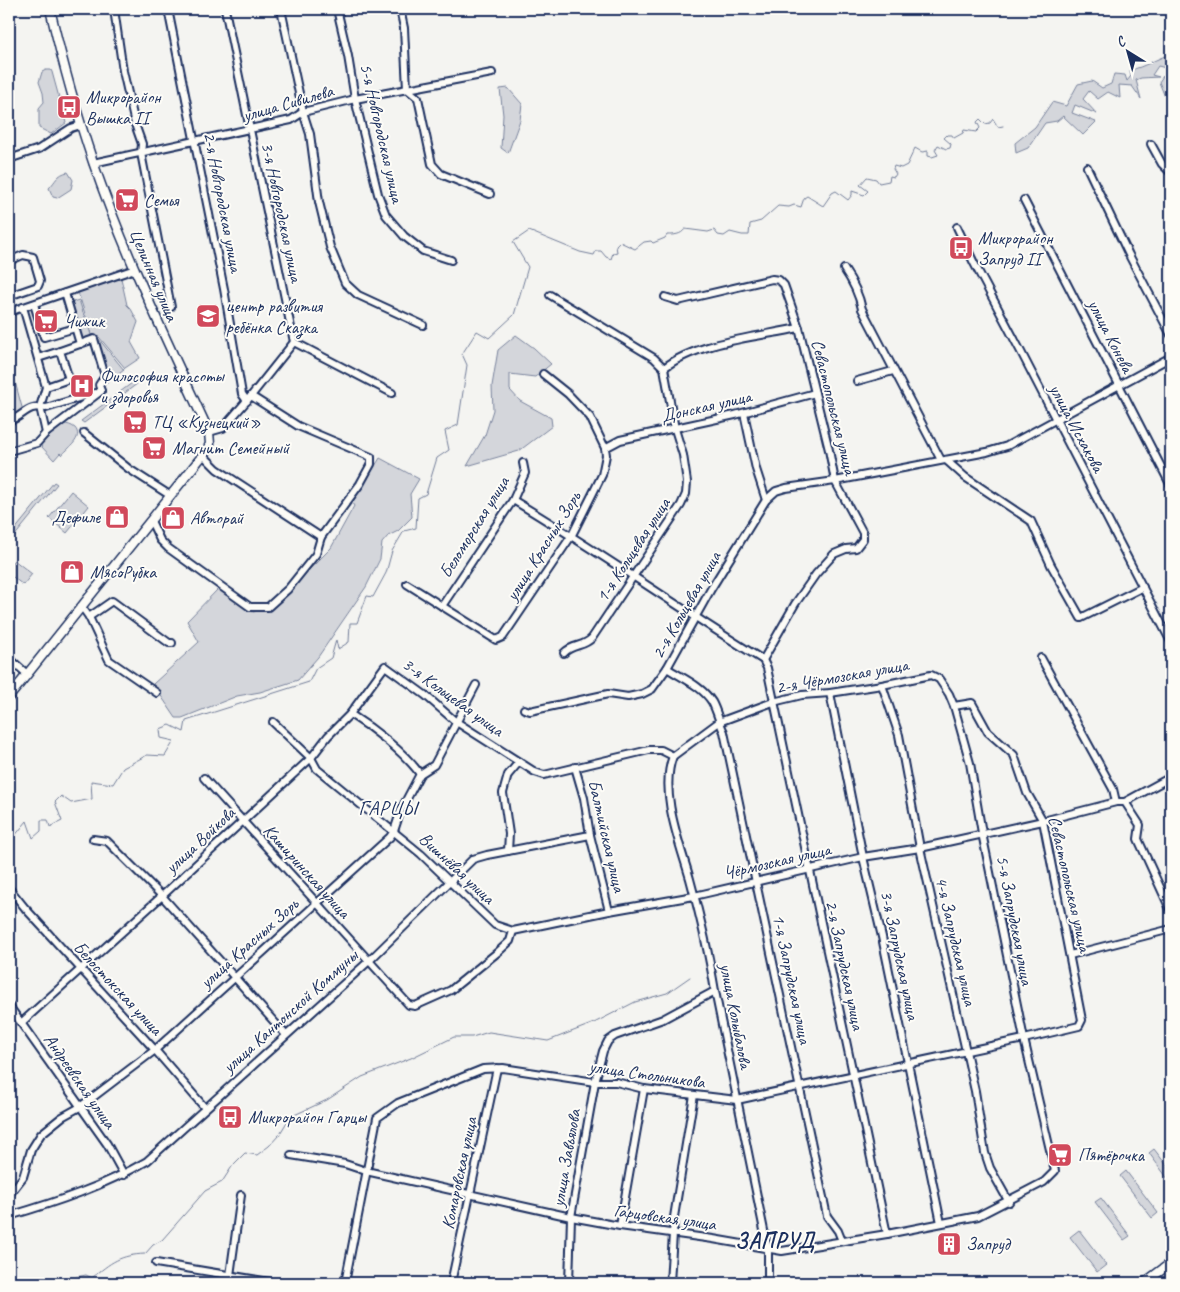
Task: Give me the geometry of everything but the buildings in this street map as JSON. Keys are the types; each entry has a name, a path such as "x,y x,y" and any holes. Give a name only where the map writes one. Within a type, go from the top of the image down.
{"main road":[{"name":"Целинная улица","path":"50,9 93,163 134,269 210,432"},
{"path":"9,696 82,608 203,455 210,444 210,432"},
{"path":"1144,1283 1171,1263"}],"street":[{"path":"114,9 123,71 135,124 142,144 141,153 171,306"},
{"name":"2-я Новгородская улица","path":"168,9 196,142 242,394 249,398"},
{"name":"3-я Новгородская улица","path":"225,9 294,342"},
{"path":"282,9 303,112 310,134 319,202 330,247 345,283 358,295 423,325"},
{"name":"5-я Новгородская улица","path":"337,9 348,56 355,100 378,194 386,215 404,236 423,251 451,260"},
{"path":"400,9 404,28 407,89 418,98 432,164 440,174 490,194"},
{"name":"улица Сивилева","path":"93,163 250,130 291,120 303,112 355,100 492,73"},
{"path":"9,159 39,149 71,128 81,125"},
{"path":"1151,144 1162,164 1171,173"},
{"path":"1087,167 1171,335"},
{"name":"улица Конева","path":"1024,200 1171,486"},
{"name":"улица Исхакова","path":"957,227 1171,642"},
{"path":"9,261 24,255 33,257 40,281 38,286 9,296 11,311 134,269"},
{"path":"844,269 852,281 862,309 893,371 943,460 1030,521 1051,566 1081,618 1143,587"},
{"name":"Севастопольская улица","path":"665,297 678,301 772,279 779,280 784,284 799,328 835,481 863,533 863,539 856,548 846,549 834,554 816,574 794,604 763,660"},
{"path":"65,293 80,344"},
{"path":"550,295 654,358 664,368 673,361 698,350 799,328"},
{"path":"34,304 44,337 75,328"},
{"path":"23,307 46,387 40,407 46,433"},
{"path":"38,358 94,339 104,376 99,385 101,391"},
{"path":"210,432 223,428 294,342 392,393"},
{"path":"46,387 69,379 60,351"},
{"path":"744,413 756,469 766,500 776,491 786,488 835,481 987,452 1007,446 1118,384 1171,357"},
{"name":"1-я Кольцевая улица","path":"564,653 568,648 584,645 592,638 681,505 686,494 687,482 683,455 675,428 664,368"},
{"path":"857,381 893,371"},
{"path":"543,374 568,394 590,417 605,448"},
{"path":"9,421 16,419 27,409 46,408 101,391"},
{"path":"9,451 37,444 46,433 101,391"},
{"name":"Донская улица","path":"605,448 620,440 744,413 815,394"},
{"path":"151,521 160,540 164,544 250,607 268,607 288,589 316,554 321,537 360,484 371,464 371,457 298,426 249,398"},
{"path":"84,433 129,469 171,496"},
{"name":"улица Красных Зорь","path":"442,606 496,640 503,637 572,535 602,476 606,455 605,448"},
{"path":"203,455 217,469 321,537"},
{"name":"Беломорская улица","path":"442,606 513,500 525,473 523,463"},
{"path":"513,500 572,535 696,618 763,660"},
{"name":"2-я Кольцевая улица","path":"524,710 608,694 628,697 642,694 652,688 667,668 711,589 766,500"},
{"path":"407,584 442,606"},
{"path":"89,617 112,602 169,643 172,643"},
{"path":"82,608 89,617 109,660 157,693"},
{"path":"9,658 28,674"},
{"path":"1040,658 1113,789 1116,802"},
{"name":"2-я Запрудская улица","path":"763,660 767,668 781,729 887,1234"},
{"name":"улица Войкова","path":"21,1024 311,758 328,736 350,714 385,666"},
{"name":"3-я Кольцевая улица","path":"385,666 425,695 455,721 535,772 544,775 648,750 661,750 673,756"},
{"name":"1-я Запрудская улица","path":"667,668 701,690 712,703 724,732 827,1216 838,1231 842,1241"},
{"name":"2-я Чёрмозская улица","path":"673,756 719,722 774,702 802,695 882,685 931,675 939,679"},
{"name":"5-я Запрудская улица","path":"939,679 954,706 970,763 982,833 1024,1039 1055,1171"},
{"name":"улица Красных Зорь","path":"9,1195 23,1177 31,1150 41,1134 155,1050 390,836 420,774 434,765 455,721 476,685"},
{"name":"4-я Запрудская улица","path":"882,685 899,735 920,848 975,1091 985,1153 990,1168 1008,1202"},
{"name":"3-я Запрудская улица","path":"830,693 941,1224"},
{"name":"Севастопольская улица","path":"954,706 972,703 988,732 1014,755 1027,793 1044,821 1082,1020"},
{"path":"350,714 387,742 414,766 420,774"},
{"name":"Вишнёвая улица","path":"273,722 311,758 317,769 421,854 496,925 513,931"},
{"name":"улица Колыбалова","path":"673,756 669,767 670,804 676,835 708,951 768,1250 768,1283"},
{"path":"508,850 509,834 503,793 508,775 519,762"},
{"name":"Балтийская улица","path":"576,768 584,798 590,835 609,910"},
{"name":"Чёрмозская улица","path":"513,931 609,910 694,896 863,856 920,848 1044,821 1116,802 1125,802 1171,777"},
{"name":"Каширинская улица","path":"204,778 409,1005 415,1006 451,990 510,941 513,931"},
{"path":"1125,802 1140,825 1138,839 1171,911"},
{"name":"улица Кантонской Коммуны","path":"9,1216 53,1203 124,1175 147,1161 369,961 473,859 508,850 590,835"},
{"path":"93,839 107,841 162,896 286,1035"},
{"name":"Белостокская улица","path":"9,888 205,1108"},
{"path":"1070,954 1171,929"},
{"name":"улица Завьялова","path":"568,1283 571,1217 595,1082 603,1051 608,1041 615,1036 663,1019 715,991"},
{"name":"Андреевская улица","path":"9,1006 107,1144 124,1175"},
{"name":"улица Стольникова","path":"345,1283 377,1118 398,1103 483,1069 502,1068 595,1082 616,1082 644,1089 694,1096 737,1100 1076,1027 1082,1023 1082,1020"},
{"name":"Комаровская улица","path":"451,1283 497,1068"},
{"path":"620,1226 644,1089"},
{"path":"670,1283 674,1217 694,1096"},
{"name":"Гарцовская улица","path":"291,1155 344,1164 366,1171 571,1217 782,1251 887,1234 978,1216 1044,1182 1055,1171"},
{"path":"229,1283 241,1195"},
{"path":"156,1263 276,1283"}],"shaded area":[{"path":"1171,54 1171,62 1166,68 1158,66 1152,75 1159,77 1136,80 1141,99 1132,86 1119,85 1120,98 1108,92 1098,99 1089,91 1083,99 1097,114 1075,105 1072,113 1096,122 1083,135 1063,116 1057,121 1045,123 1028,148 1016,153 1015,143 1035,127 1052,102 1066,106 1078,84 1092,81 1102,88 1111,84 1114,74 1125,75 1127,81 1131,76 1130,70"},
{"path":"51,70 52,72 66,123 51,134 39,128 39,108 44,102 39,82 42,72"},
{"path":"1171,71 1171,97 1165,97 1159,82 1163,76"},
{"path":"508,88 522,104 520,120 508,153 501,148 503,115 500,89"},
{"path":"68,172 73,180 71,189 57,198 53,197 49,188 59,176"},
{"path":"121,278 127,305 138,322 131,342 140,358 125,368 99,337 92,336 88,324 92,339 80,342 76,327 88,323 78,292"},
{"path":"79,300 86,322 76,325 69,303"},
{"path":"516,335 551,364 535,377 510,374 510,390 520,401 551,418 552,426 519,451 467,466 485,435 493,410 492,386 498,350"},
{"path":"98,338 124,370 108,382"},
{"path":"9,360 23,411 9,415"},
{"path":"136,380 137,384 84,423 81,421"},
{"path":"63,424 75,428 77,436 71,446 62,455 60,453 54,460 41,446 41,443"},
{"path":"380,458 419,479 410,494 412,517 382,543 380,559 366,587 318,657 298,680 260,692 237,696 182,718 176,718 153,684 199,642 187,621 218,589 253,612 270,609 331,548 354,506 352,503"},
{"path":"54,482 57,484 9,543 9,537"},
{"path":"71,491 89,506 67,533 49,518"},
{"path":"14,560 32,574 23,585 9,574 9,566"},
{"path":"1154,1149 1171,1171 1171,1183 1149,1153"},
{"path":"1126,1171 1158,1213 1152,1218 1120,1176"},
{"path":"1101,1198 1130,1236 1124,1240 1095,1202"},
{"path":"1079,1230 1106,1265 1097,1272 1070,1237"}],"waterway":[{"path":"9,843 27,821 33,838 41,831 41,820 48,820 50,827 62,821 55,802 61,796 71,803 92,799 91,781 113,784 123,768 147,755 165,756 174,741 161,738 160,729 170,725 184,732 186,721 309,682 316,668 331,658 336,640 338,649 349,642 350,623 357,623 367,596 373,597 386,573 392,551 404,531 416,528 418,498 426,494 437,458 449,450 445,431 458,425 467,365 462,354 477,331 489,338 514,315 528,267 513,242 529,231 580,252 594,255 596,251 601,251 606,257 611,259 613,253 617,252 616,246 620,242 635,249 644,242 651,241 653,243 665,238 667,235 679,234 685,229 708,232 714,230 718,235 724,236 730,232 749,235 750,224 761,221 778,206 789,207 794,205 801,207 804,198 807,196 823,206 832,193 836,191 848,200 852,195 852,191 864,195 868,191 860,185 867,177 876,179 879,183 889,181 890,176 894,177 896,174 893,169 894,166 901,168 907,165 915,148 922,152 928,151 928,156 938,155 935,150 938,145 946,149 950,148 951,144 944,138 947,135 952,135 954,138 963,133 964,130 976,132 980,128 977,122 980,119 985,124 990,123 993,119 998,127 1003,126"},
{"path":"78,1283 76,1277 86,1275 92,1278 116,1260 145,1254 153,1245 162,1240 205,1191 222,1182 233,1165 245,1153 257,1155 279,1135 290,1117 327,1100 362,1077 411,1058 454,1037 472,1037 489,1032 548,1041 594,1023 635,1002 667,993 690,977"},
{"path":"61,1283 66,1283"}],"place":[{"name":"Микрорайон Вышка II","path":"69,107"},
{"name":"Семья","path":"127,200"},
{"name":"Микрорайон Запруд II","path":"961,248"},
{"name":"центр развития ребёнка Сказка","path":"208,316"},
{"name":"Чижик","path":"46,321"},
{"name":"Философия красоты и здоровья","path":"82,386"},
{"name":"ТЦ «Кузнецкий»","path":"135,422"},
{"name":"Магнит Семейный","path":"154,448"},
{"name":"Дефиле","path":"117,517"},
{"name":"Авторай","path":"173,518"},
{"name":"МясоРубка","path":"72,572"},
{"name":"Микрорайон Гарцы","path":"230,1117"},
{"name":"Пятёрочка","path":"1060,1155"},
{"name":"Запруд","path":"949,1244"}],"district":[{"name":"ГАРЦЫ","path":"388,808"},
{"name":"ЗАПРУД","path":"775,1241"}]}
